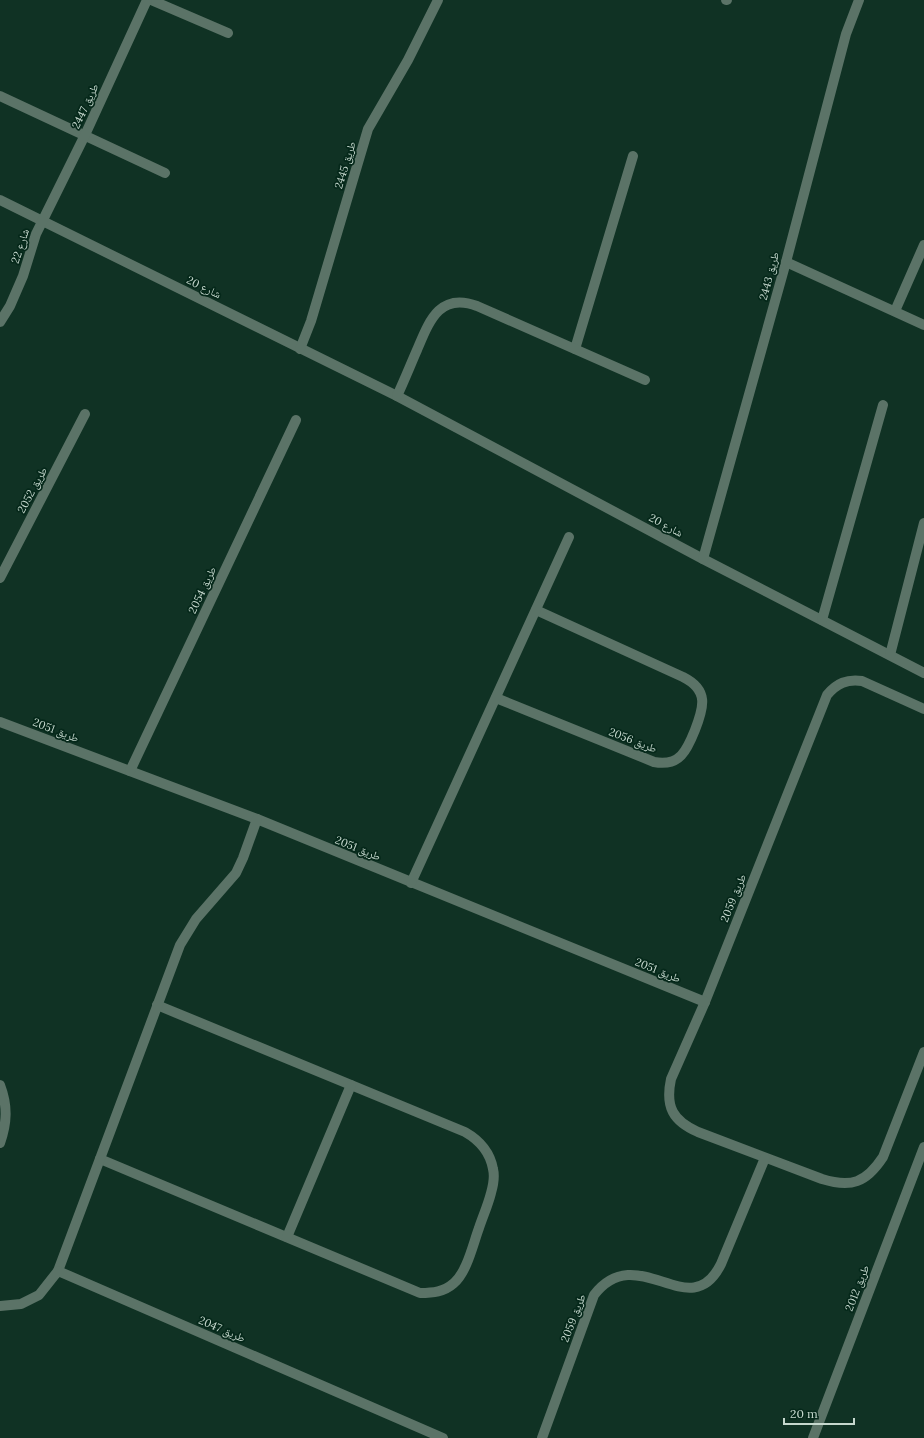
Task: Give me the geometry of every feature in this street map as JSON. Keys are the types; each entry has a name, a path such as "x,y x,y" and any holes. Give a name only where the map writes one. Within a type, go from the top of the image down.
{"street":[{"name":"طريق 2447","path":"42,220 85,136 147,0"},
{"path":"151,0 228,33"},
{"name":"طريق 2445","path":"300,349 311,321 368,129 408,60 438,0"},
{"name":"طريق 2443","path":"704,559 786,262 846,34 859,0"},
{"path":"0,96 164,173"},
{"path":"575,349 633,156"},
{"name":"شارع 20","path":"0,200 397,396 704,559 924,673"},
{"name":"شارع 22","path":"0,322 15,296 42,220"},
{"path":"895,311 924,245"},
{"path":"786,262 924,325"},
{"path":"397,396 432,317 445,306 461,302 474,304 645,380"},
{"path":"822,620 883,405"},
{"name":"طريق 2052","path":"0,578 85,414"},
{"name":"طريق 2054","path":"130,771 296,420"},
{"path":"890,655 924,523"},
{"path":"411,883 569,537"},
{"name":"طريق 2056","path":"496,698 654,762 662,763 676,760 687,750 702,712 702,698 695,685 683,677 536,610"},
{"name":"طريق 2059","path":"924,709 862,681 854,680 839,684 827,695 705,1002 670,1079 668,1093 670,1106 676,1118 686,1127 836,1184 850,1183 864,1179 875,1170 883,1158 924,1052"},
{"name":"طريق 2051","path":"0,722 257,819 705,1002"},
{"path":"0,1306 21,1304 39,1295 58,1271 180,945 187,932 205,907 236,873 244,858 257,819"},
{"path":"100,1159 420,1293 432,1293 444,1290 454,1282 462,1272 491,1194 494,1182 494,1170 490,1158 484,1147 475,1138 465,1132 157,1005"},
{"path":"0,1085 7,1113 5,1130 0,1143"},
{"path":"287,1237 351,1085"},
{"name":"طريق 2012","path":"813,1438 924,1147"},
{"name":"طريق 2059","path":"542,1438 594,1295 611,1279 623,1275 634,1274 688,1288 699,1286 708,1281 716,1273 721,1264 765,1158"},
{"name":"طريق 2047","path":"58,1271 442,1438"}]}
